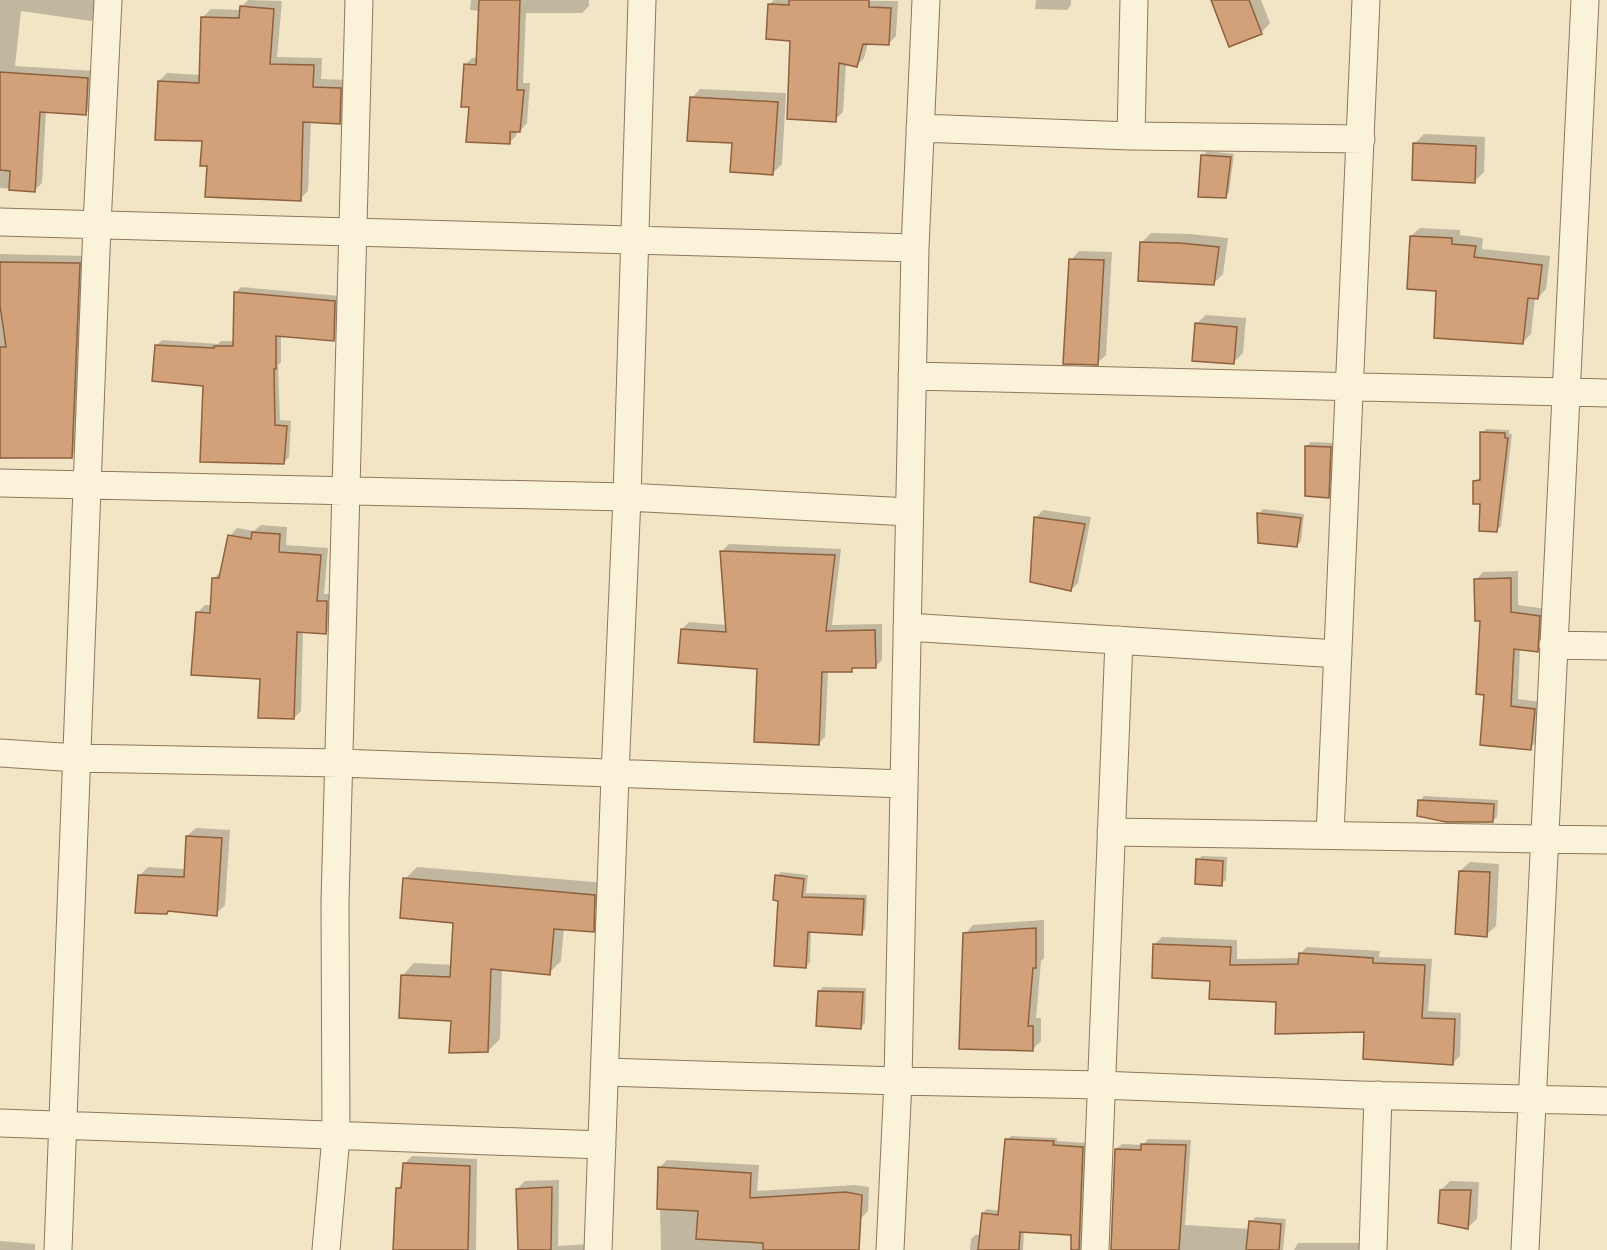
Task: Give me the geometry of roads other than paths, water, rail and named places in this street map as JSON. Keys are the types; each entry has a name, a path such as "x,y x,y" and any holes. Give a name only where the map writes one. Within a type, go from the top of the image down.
{"street":[{"path":"58,1250 97,225 108,0"},
{"path":"326,1250 336,1136 335,902 360,0"},
{"path":"598,1250 627,498 642,0"},
{"path":"890,1250 898,1081 915,248 926,0"},
{"path":"1131,136 1134,0"},
{"path":"1330,835 1366,0"},
{"path":"1525,1250 1585,0"},
{"path":"920,128 1131,136 1360,139"},
{"path":"0,222 915,248"},
{"path":"912,376 1607,393"},
{"path":"0,483 627,498 909,512"},
{"path":"907,627 1338,654"},
{"path":"1095,1250 1119,640"},
{"path":"1553,645 1607,646"},
{"path":"0,753 76,758 339,763 904,784"},
{"path":"1111,832 1607,840"},
{"path":"605,1072 1607,1101"},
{"path":"1373,1250 1378,1095"},
{"path":"0,1123 602,1145"}]}
